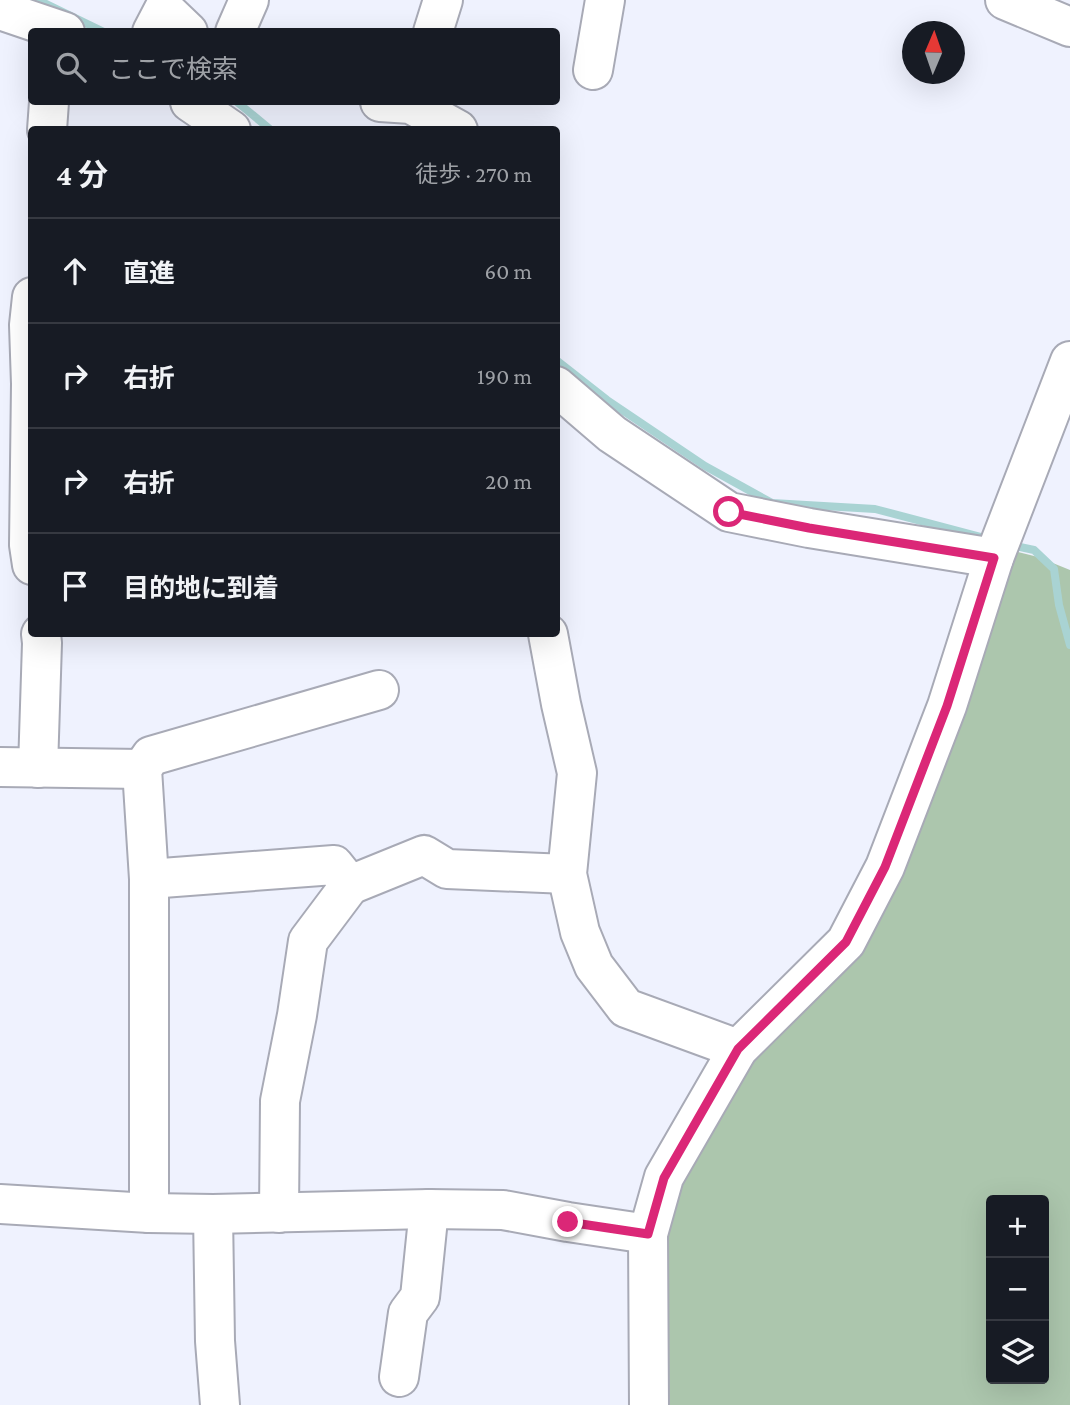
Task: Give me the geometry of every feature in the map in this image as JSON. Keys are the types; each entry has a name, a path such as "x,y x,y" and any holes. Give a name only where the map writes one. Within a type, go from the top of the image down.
{"street":[{"path":"236,28 249,0"},
{"path":"434,28 443,0"},
{"path":"593,70 605,0"},
{"path":"1005,0 1070,27"},
{"path":"154,28 164,9 184,28"},
{"path":"0,10 53,28"},
{"path":"47,126 49,105"},
{"path":"198,105 232,118"},
{"path":"407,105 450,126"},
{"path":"649,1405 648,1234 664,1178 738,1049 846,942 885,867 947,706 994,558 1070,361"},
{"path":"560,389 612,434 729,512 994,558"},
{"path":"38,768 41,637"},
{"path":"549,637 577,773 568,874 580,932 594,966 626,1008 738,1049"},
{"path":"149,1213 149,878 142,769 151,756 379,690"},
{"path":"0,767 142,769"},
{"path":"279,1213 280,1101 308,941 350,885 424,855 447,869 568,874"},
{"path":"149,878 334,865 350,885"},
{"path":"0,1204 213,1214 503,1210 648,1234"},
{"path":"399,1377 408,1313 420,1297 429,1209"},
{"path":"213,1214 215,1341 220,1405"}],"green space":[{"path":"1018,552 1070,570 1070,1405 665,1405 664,1231 669,1204 750,1057 826,980 1010,564"}],"waterway":[{"path":"32,0 42,2 96,28"},
{"path":"241,105 266,126"},
{"path":"560,363 607,400 705,466 772,503 875,509 985,538"},
{"path":"1011,545 1034,550 1054,569 1059,605 1070,645"}],"route":[{"path":"568,1222 648,1234 664,1178 738,1049 846,942 885,867 947,706 994,558 729,512"}]}
